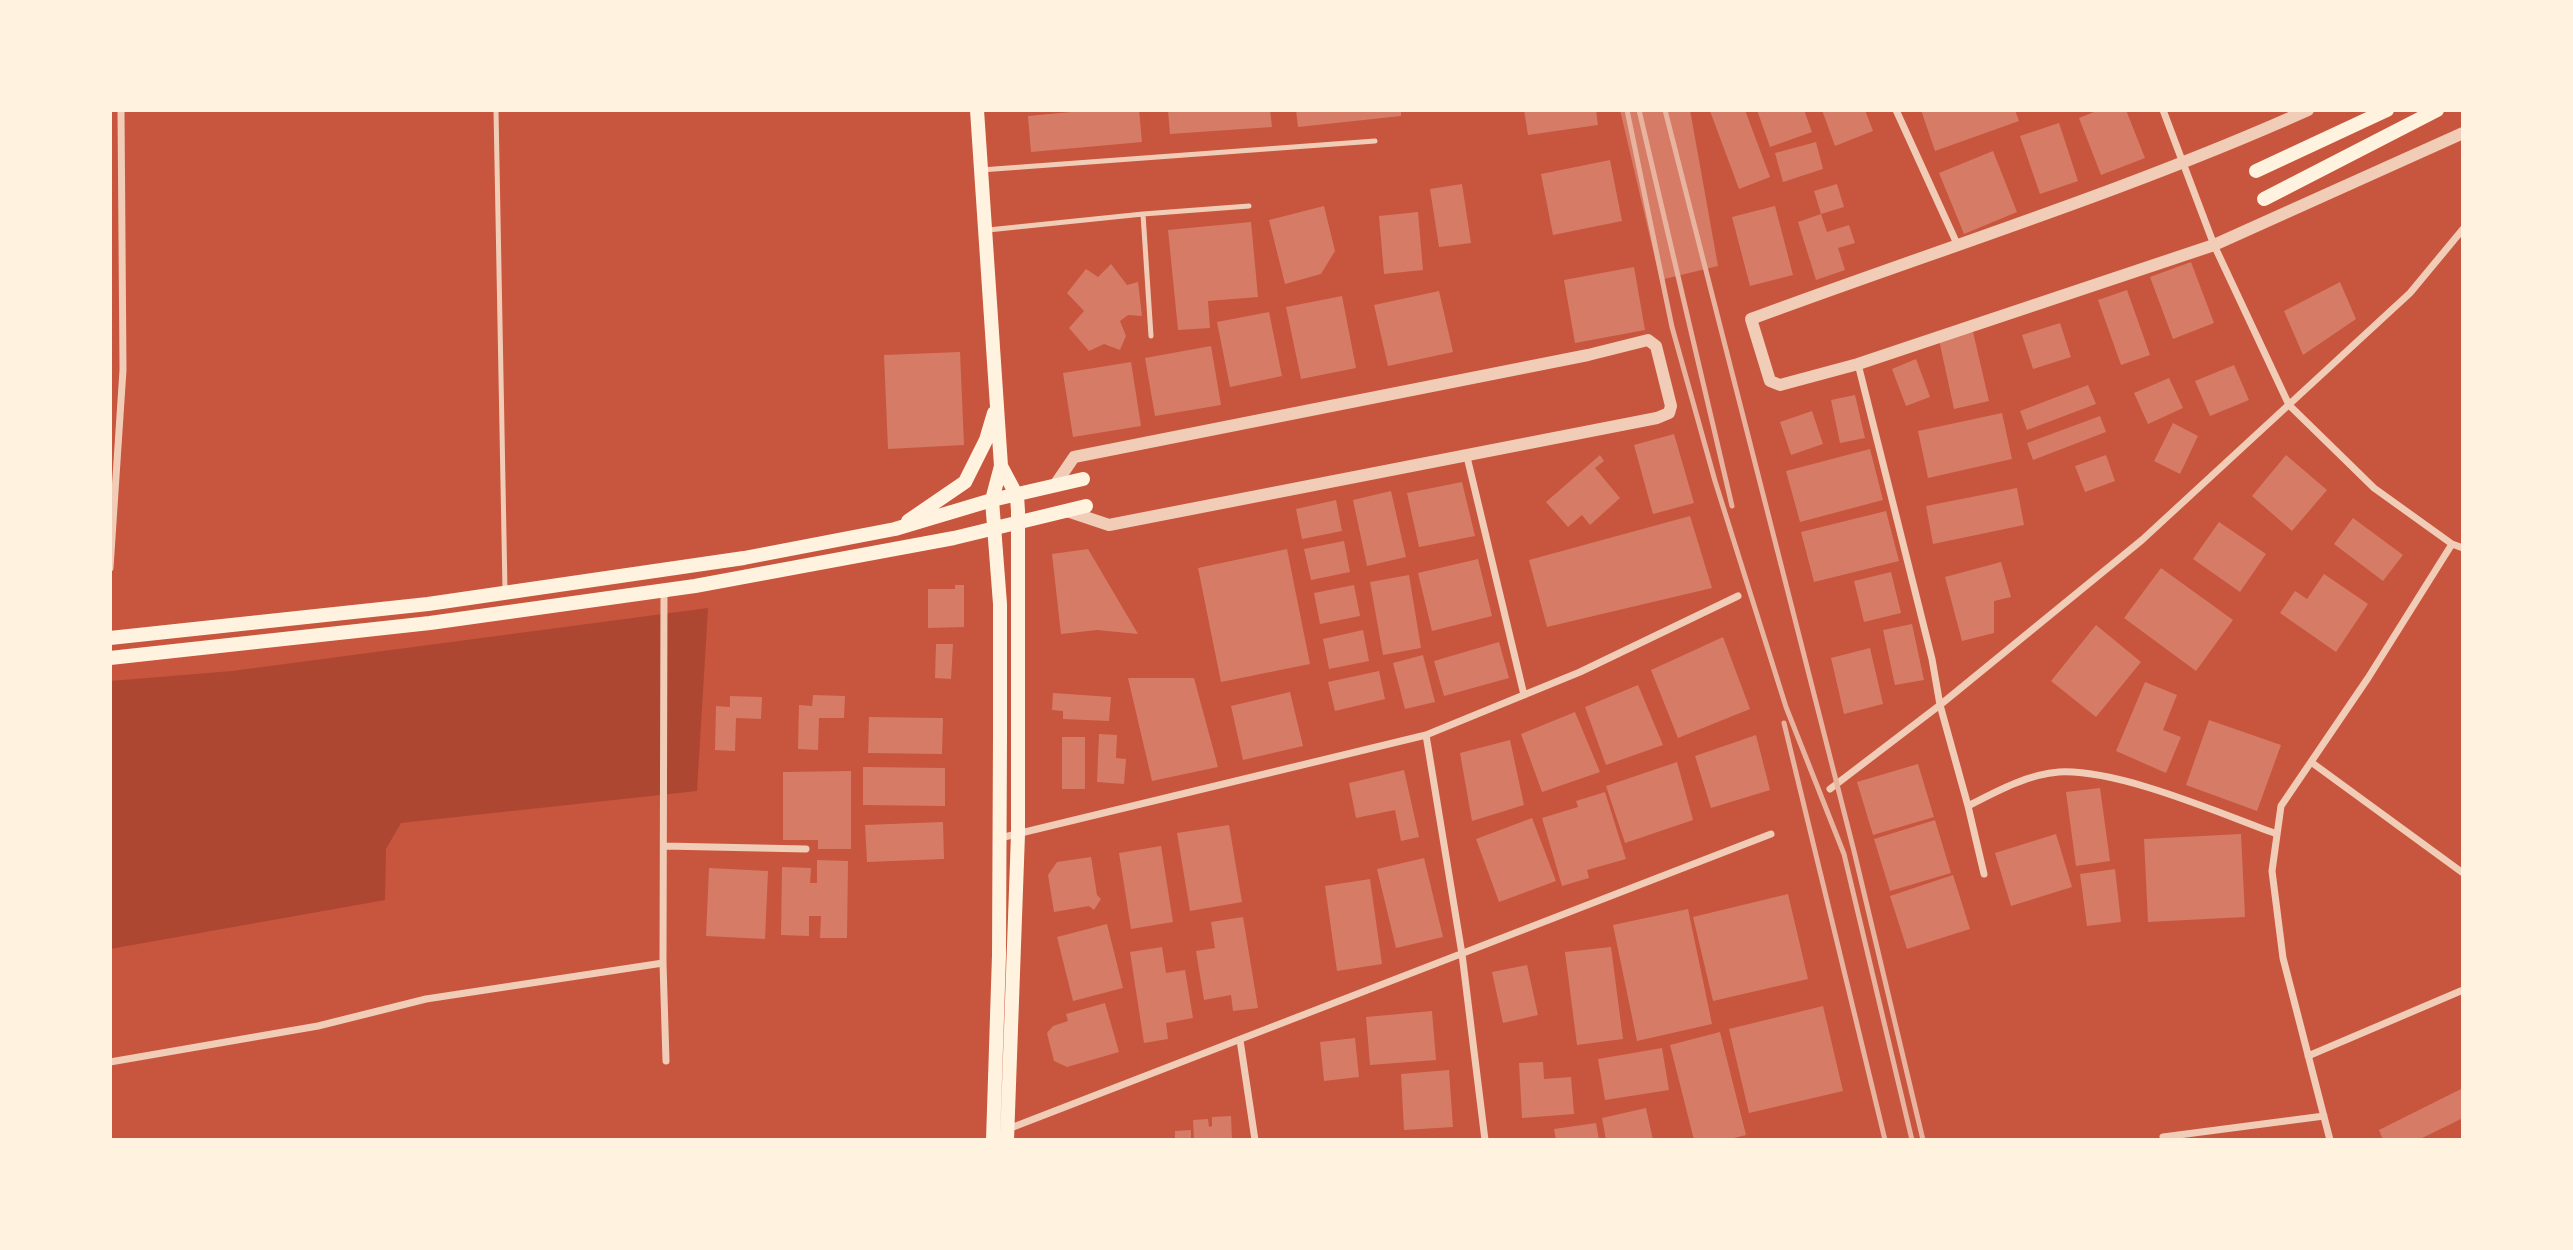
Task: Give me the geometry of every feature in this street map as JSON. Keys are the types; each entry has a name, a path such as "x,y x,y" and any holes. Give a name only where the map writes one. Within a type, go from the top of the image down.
{"main road":[{"path":"977,110 1001,466 992,500 1000,604 999,955 993,1140"},
{"path":"2256,171 2387,110"},
{"path":"2264,199 2437,110"},
{"path":"895,529 965,482 986,440 998,399"},
{"path":"1001,466 1017,496 1018,521 1018,834 1007,1135"},
{"path":"110,638 505,594 744,558 895,529 992,500 1083,479"},
{"path":"110,658 443,622 664,590 954,538 1086,506"}],"street":[{"path":"110,568 123,370 121,110"},
{"path":"1896,110 1959,246"},
{"path":"2164,110 2214,245 2288,405 2374,488 2452,544 2463,548"},
{"path":"2308,110 2182,163 1959,246 1819,292 1751,319 1770,380 1776,385 1857,364 2214,245 2463,133"},
{"path":"1830,789 1940,705 2142,540 2410,293 2463,229"},
{"path":"1055,485 1074,457 1588,355 1648,340 1654,342 1671,406 1667,415 1467,457 1109,525 1066,511"},
{"path":"1857,364 1984,874"},
{"path":"1467,457 1524,695"},
{"path":"2330,1140 2283,958 2272,871 2281,806 2368,678 2452,544"},
{"path":"664,590 663,963 666,1061"},
{"path":"999,838 1426,735 1663,635 1738,596"},
{"path":"1426,735 1462,954 1485,1140"},
{"path":"2311,762 2463,873"},
{"path":"1968,806 2006,786 2058,772 2102,775 2277,834"},
{"path":"1007,1135 1240,1040 1771,834"},
{"path":"664,846 806,849"},
{"path":"110,1062 318,1026 426,999 663,963"},
{"path":"2308,1056 2463,990"},
{"path":"1240,1040 1255,1140"},
{"path":"2163,1138 2324,1116"}],"lane":[{"path":"496,110 505,594"},
{"path":"981,170 1375,141"},
{"path":"985,230 1249,206"},
{"path":"1143,214 1151,336"}],"shaded area":[{"path":"708,608 697,791 401,823 386,849 385,900 110,949 110,681 232,671"}],"building":[{"path":"1093,110 1139,110 1142,142 1031,152 1028,116"},
{"path":"1168,110 1270,110 1272,127 1170,134"},
{"path":"1296,110 1401,110 1401,116 1298,127"},
{"path":"1524,110 1596,110 1598,125 1528,135"},
{"path":"1620,110 1690,110 1718,266 1660,280"},
{"path":"1745,110 1770,177 1739,189 1710,111"},
{"path":"1757,110 1804,110 1812,132 1770,147"},
{"path":"1822,110 1865,110 1873,131 1835,146"},
{"path":"1921,110 2015,110 2019,121 1935,151"},
{"path":"2099,110 2126,110 2145,158 2101,175 2079,118"},
{"path":"2059,123 2078,181 2040,194 2020,136"},
{"path":"1816,142 1823,169 1783,182 1775,153"},
{"path":"1993,151 2017,212 1964,234 1939,173"},
{"path":"1610,160 1622,221 1553,235 1541,174"},
{"path":"1462,184 1471,243 1439,247 1430,189"},
{"path":"1837,184 1844,207 1821,214 1814,191"},
{"path":"1324,206 1335,251 1321,274 1285,284 1269,220"},
{"path":"1775,206 1793,275 1750,286 1732,217"},
{"path":"1418,212 1423,270 1384,274 1379,216"},
{"path":"1821,214 1827,232 1849,225 1855,243 1838,248 1845,270 1816,280 1798,222"},
{"path":"1251,222 1258,297 1208,301 1210,328 1178,330 1168,230"},
{"path":"2191,262 2214,323 2173,339 2150,277"},
{"path":"1111,264 1127,285 1138,282 1142,316 1128,315 1120,321 1126,336 1120,350 1104,344 1089,351 1069,328 1084,311 1067,293 1086,269 1098,277"},
{"path":"1634,267 1645,330 1575,343 1564,280"},
{"path":"2340,282 2356,319 2303,355 2284,311"},
{"path":"2127,290 2150,355 2121,365 2098,300"},
{"path":"1439,291 1453,352 1388,366 1374,305"},
{"path":"1342,296 1356,368 1301,379 1286,307"},
{"path":"1269,312 1282,376 1230,387 1217,322"},
{"path":"2060,323 2071,357 2033,369 2022,335"},
{"path":"1973,332 1989,401 1954,409 1939,340"},
{"path":"1211,346 1221,405 1155,416 1145,358"},
{"path":"960,352 964,445 888,449 884,355"},
{"path":"1916,359 1930,397 1906,406 1892,369"},
{"path":"1131,362 1141,426 1073,437 1063,373"},
{"path":"2234,365 2249,400 2210,416 2195,381"},
{"path":"2169,378 2183,408 2148,424 2134,393"},
{"path":"2088,385 2096,404 2027,430 2020,411"},
{"path":"1855,395 1865,438 1840,443 1831,400"},
{"path":"1812,411 1823,444 1791,455 1780,422"},
{"path":"2002,413 2012,459 1928,478 1918,431"},
{"path":"2100,416 2106,432 2033,460 2027,443"},
{"path":"2173,423 2198,436 2180,474 2154,461"},
{"path":"1674,434 1694,503 1653,514 1634,445"},
{"path":"1870,449 1883,500 1800,522 1786,471"},
{"path":"1600,455 1604,461 1595,468 1620,498 1590,525 1582,515 1568,527 1546,502"},
{"path":"2106,455 2115,481 2085,492 2075,466"},
{"path":"2286,455 2327,490 2292,531 2252,496"},
{"path":"1462,482 1475,536 1419,547 1407,493"},
{"path":"2017,488 2024,525 1933,544 1926,506"},
{"path":"1391,491 1406,557 1367,566 1353,500"},
{"path":"1336,500 1342,531 1302,539 1296,509"},
{"path":"1886,511 1899,561 1814,582 1801,532"},
{"path":"1690,516 1712,588 1547,627 1529,560"},
{"path":"2353,518 2403,555 2383,581 2334,544"},
{"path":"2219,522 2266,554 2240,592 2193,559"},
{"path":"1344,541 1350,572 1311,580 1304,549"},
{"path":"1088,549 1138,634 1097,630 1061,634 1052,554"},
{"path":"1287,549 1310,664 1221,682 1198,568"},
{"path":"1478,559 1492,616 1432,631 1418,573"},
{"path":"2001,562 2011,597 1994,601 1994,633 1962,641 1945,577"},
{"path":"2161,568 2233,620 2196,671 2124,618"},
{"path":"1891,572 1901,613 1864,622 1854,581"},
{"path":"2324,574 2368,604 2336,652 2280,613 2295,591 2307,599"},
{"path":"1409,575 1421,648 1383,655 1370,582"},
{"path":"955,585 964,585 964,627 928,628 928,589 955,589"},
{"path":"1354,585 1360,616 1320,624 1314,593"},
{"path":"1912,624 1924,680 1895,685 1883,630"},
{"path":"2096,625 2141,662 2096,717 2051,681"},
{"path":"1363,630 1369,661 1329,669 1323,639"},
{"path":"1723,637 1750,709 1678,738 1651,670"},
{"path":"1499,642 1509,678 1444,696 1434,661"},
{"path":"936,644 953,644 951,679 935,678"},
{"path":"1870,648 1883,704 1844,714 1831,658"},
{"path":"1423,655 1435,702 1405,709 1393,663"},
{"path":"1379,671 1385,699 1335,711 1328,682"},
{"path":"1128,678 1194,678 1218,767 1152,781"},
{"path":"2145,682 2177,695 2163,730 2181,737 2166,773 2116,751"},
{"path":"1638,685 1663,745 1606,765 1585,707"},
{"path":"1290,692 1303,746 1243,760 1231,706"},
{"path":"1053,693 1111,697 1109,721 1063,719 1063,711 1052,710"},
{"path":"813,695 845,696 844,718 819,718 818,750 798,749 799,705 812,706"},
{"path":"730,696 762,697 761,719 736,718 735,751 715,750 716,706 730,707"},
{"path":"1575,712 1600,772 1542,792 1521,734"},
{"path":"869,717 943,718 942,754 868,753"},
{"path":"2209,720 2281,745 2257,811 2186,785"},
{"path":"1099,734 1117,735 1116,758 1126,759 1124,784 1097,782"},
{"path":"1756,735 1770,790 1711,808 1695,756"},
{"path":"1062,737 1085,737 1085,789 1062,789"},
{"path":"1510,740 1524,805 1472,821 1460,753"},
{"path":"1677,762 1693,820 1625,843 1606,786"},
{"path":"1918,764 1934,817 1873,835 1857,782"},
{"path":"863,767 945,768 945,806 863,805"},
{"path":"1404,770 1419,837 1401,841 1395,810 1356,818 1349,783"},
{"path":"851,771 851,849 818,849 818,840 783,840 783,772"},
{"path":"2100,788 2110,861 2076,866 2066,792"},
{"path":"1605,792 1626,859 1587,870 1589,878 1562,886 1542,818 1578,807 1576,801"},
{"path":"1532,818 1556,881 1499,902 1476,839"},
{"path":"1935,820 1951,873 1890,891 1874,839"},
{"path":"943,822 944,859 867,862 865,825"},
{"path":"1229,825 1242,902 1190,911 1177,833"},
{"path":"2056,834 2072,887 2011,906 1995,853"},
{"path":"2241,834 2245,917 2148,922 2144,839"},
{"path":"1161,846 1173,922 1131,929 1119,853"},
{"path":"1091,857 1097,895 1101,899 1094,910 1089,906 1054,912 1048,875 1057,862"},
{"path":"1424,858 1443,937 1396,948 1377,869"},
{"path":"817,860 848,861 847,938 820,938 821,916 809,916 809,936 781,935 782,867 811,868 810,883 817,883"},
{"path":"709,868 768,871 765,939 706,936"},
{"path":"2115,869 2121,922 2087,926 2080,874"},
{"path":"1953,875 1970,929 1907,949 1890,896"},
{"path":"1370,879 1382,964 1337,971 1325,886"},
{"path":"1788,894 1808,979 1713,1001 1693,917"},
{"path":"1688,909 1712,1024 1637,1041 1613,925"},
{"path":"1243,917 1258,1008 1233,1011 1231,995 1204,1000 1196,951 1215,948 1211,922"},
{"path":"1107,924 1123,988 1073,1001 1057,937"},
{"path":"1162,947 1166,973 1185,970 1193,1018 1166,1023 1168,1039 1144,1043 1130,952"},
{"path":"1611,947 1623,1039 1577,1045 1565,952"},
{"path":"1527,965 1538,1015 1503,1023 1492,972"},
{"path":"1105,1003 1119,1052 1067,1067 1054,1061 1047,1033 1053,1026 1068,1021 1066,1014"},
{"path":"1823,1006 1843,1091 1749,1113 1729,1029"},
{"path":"1432,1011 1436,1060 1370,1065 1366,1017"},
{"path":"1720,1032 1746,1135 1726,1140 1694,1140 1670,1045"},
{"path":"1355,1038 1359,1077 1324,1081 1320,1042"},
{"path":"1662,1048 1669,1090 1605,1100 1598,1059"},
{"path":"1543,1062 1544,1079 1571,1077 1574,1114 1522,1118 1519,1063"},
{"path":"1449,1070 1453,1127 1404,1130 1401,1074"},
{"path":"2463,1088 2463,1118 2418,1140 2383,1140 2379,1130"},
{"path":"1646,1108 1653,1140 1606,1140 1602,1118"},
{"path":"1231,1116 1232,1140 1194,1140 1193,1120 1208,1119 1209,1127 1212,1126 1212,1117"},
{"path":"1596,1123 1599,1140 1556,1140 1554,1129"},
{"path":"1191,1130 1191,1140 1175,1140 1175,1131"}],"railway":[{"path":"1627,110 1672,327 1715,481 1786,707 1844,854 1912,1140"},
{"path":"1639,110 1732,506"},
{"path":"1665,110 1854,851 1923,1140"},
{"path":"1784,723 1885,1140"}]}
